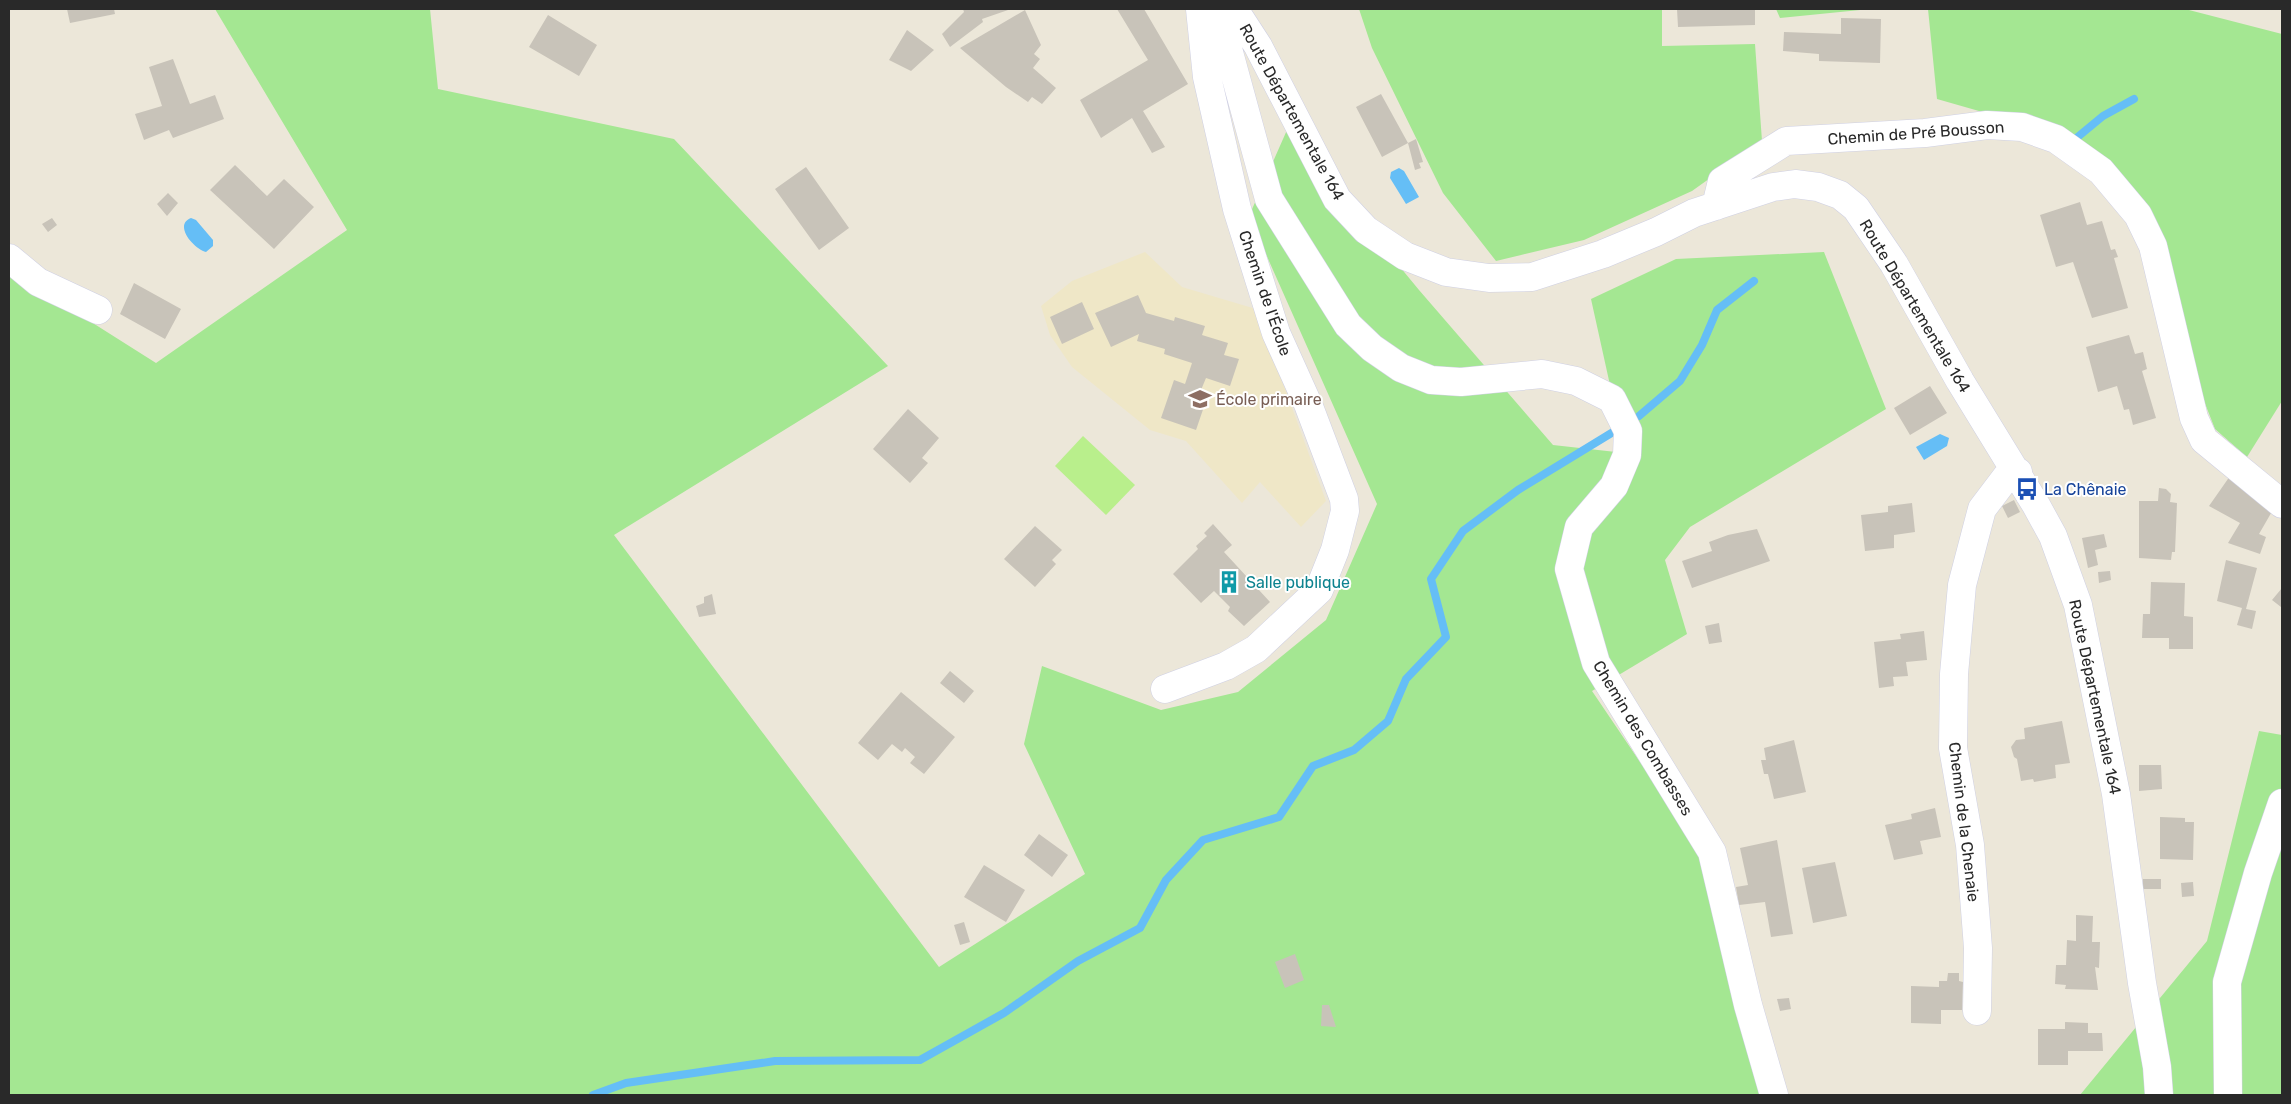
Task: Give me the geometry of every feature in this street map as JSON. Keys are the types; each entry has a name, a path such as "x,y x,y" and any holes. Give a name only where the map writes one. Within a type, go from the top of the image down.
{"street":[{"name":"Chemin de l'École","path":"1165,689 1226,666 1256,649 1318,590 1335,550 1345,511 1344,499 1308,404 1276,333 1237,209 1207,77 1200,9"},
{"name":"Chemin des Combasses","path":"1204,9 1227,45 1269,199 1348,325 1372,348 1401,368 1431,380 1461,382 1542,374 1576,381 1612,399 1628,431 1627,455 1614,486 1579,527 1569,568 1596,663 1712,852 1748,1004 1774,1095"},
{"name":"Route Départementale 164","path":"1234,9 1258,46 1337,199 1366,230 1405,256 1446,272 1488,278 1532,277 1604,254 1656,232 1694,212 1773,187 1795,184 1818,187 1840,195 1856,208 1894,264 1960,381 2018,472 2053,536 2078,605 2116,794 2142,983 2157,1067 2159,1095"},
{"name":"Chemin de Pré Bousson","path":"1724,203 1722,181 1786,141 1925,132 1987,125 2022,127 2056,138 2101,171 2138,215 2153,246 2194,418 2204,440 2282,504"},
{"path":"9,258 38,282 98,310"},
{"name":"Chemin de la Chenaie","path":"1978,1011 1978,948 1970,846 1953,748 1954,674 1962,585 1982,509 2007,476 2018,472"},
{"path":"2228,1095 2227,982 2258,873 2282,804"}],"shaded area":[{"name":"École primaire","path":"1145,252 1182,287 1256,309 1326,501 1301,527 1260,482 1242,503 1186,441 1150,430 1072,367 1050,335 1041,306 1072,281"}],"green space":[{"path":"215,9 430,9 438,89 674,139 888,366 614,535 939,967 1085,874 1024,744 1042,666 1161,710 1238,692 1326,620 1377,504 1249,216 1287,130 1419,290 1553,445 1625,453 1591,299 1676,259 1824,252 1886,409 1690,527 1665,560 1687,634 1592,691 1707,861 1761,1095 9,1095 9,270 156,363 347,230"},
{"path":"1359,9 1662,9 1662,46 1755,44 1762,141 1692,191 1584,240 1496,261 1443,193 1372,48"},
{"path":"1776,9 1870,9 1780,18"},
{"path":"1928,9 2185,9 2282,34 2282,401 2247,457 2215,429 2195,378 2153,229 2073,138 1937,99"},
{"path":"1083,436 1135,485 1106,515 1055,466"},
{"path":"2259,731 2282,735 2282,1095 2080,1095 2207,941"}],"water":[{"path":"1399,168 1404,171 1419,197 1406,204 1390,178 1391,172"},
{"path":"191,218 196,220 213,240 213,246 206,252 191,242 187,236 184,226 186,221"},
{"path":"1940,434 1949,438 1947,446 1924,460 1916,447"}],"building":[{"path":"67,9 114,9 115,14 70,23"},
{"path":"963,9 1011,9 982,19 983,22 950,47 942,34 964,12"},
{"path":"1117,9 1144,9 1188,84 1143,111 1165,147 1152,153 1132,118 1101,138 1080,100 1148,60"},
{"path":"1677,9 1755,9 1755,25 1678,27"},
{"path":"1025,10 1041,45 1034,54 1040,59 1033,68 1056,88 1042,104 1032,97 1028,102 1006,87 960,48"},
{"path":"548,15 597,45 579,76 529,47"},
{"path":"1841,18 1881,19 1880,63 1819,61 1819,54 1783,51 1784,32 1841,34"},
{"path":"907,30 934,50 911,71 889,60"},
{"path":"173,59 190,104 215,95 224,119 173,138 169,130 144,140 135,114 162,106 149,67"},
{"path":"1381,94 1408,143 1382,157 1356,107"},
{"path":"1416,139 1423,162 1419,163 1421,168 1415,170 1408,143"},
{"path":"235,165 267,196 284,179 314,207 274,249 210,190"},
{"path":"806,167 849,228 819,250 775,189"},
{"path":"168,193 178,203 167,216 157,204"},
{"path":"2080,202 2087,225 2102,221 2111,250 2115,249 2118,257 2114,258 2128,308 2092,318 2073,262 2056,267 2040,215"},
{"path":"52,218 57,225 48,232 42,224"},
{"path":"134,283 181,309 165,339 120,314"},
{"path":"1138,295 1146,313 1174,321 1175,317 1205,326 1202,335 1228,343 1224,355 1239,359 1230,386 1206,378 1201,390 1209,392 1196,430 1161,418 1174,380 1185,384 1192,363 1164,354 1165,349 1137,341 1139,334 1111,347 1095,313"},
{"path":"1082,302 1094,329 1062,344 1050,317"},
{"path":"2129,335 2135,354 2143,352 2147,369 2142,371 2156,418 2133,425 2129,409 2124,410 2117,386 2098,392 2086,347"},
{"path":"1930,386 1947,413 1910,435 1894,408"},
{"path":"908,409 939,438 922,458 928,463 910,483 873,449"},
{"path":"2230,476 2274,508 2259,534 2266,537 2260,554 2228,543 2240,523 2209,506"},
{"path":"2159,488 2166,489 2171,494 2170,502 2177,503 2175,552 2172,552 2171,560 2139,558 2139,501 2158,501"},
{"path":"2014,500 2020,512 2008,518 2002,506"},
{"path":"1912,503 1915,532 1894,535 1894,548 1865,551 1861,515 1888,512 1888,506"},
{"name":"Salle publique","path":"1213,524 1232,545 1224,552 1270,602 1244,626 1228,611 1230,607 1214,591 1201,603 1173,574 1198,549 1196,546 1207,536 1204,533"},
{"path":"1035,526 1062,550 1052,560 1056,564 1035,587 1004,559"},
{"path":"1757,529 1770,561 1692,588 1682,561 1712,551 1709,542 1728,535"},
{"path":"2104,534 2107,547 2095,550 2098,565 2088,568 2082,538"},
{"path":"2226,560 2257,568 2246,609 2256,611 2252,629 2237,625 2242,608 2217,601"},
{"path":"2110,571 2111,580 2099,583 2098,572"},
{"path":"2151,582 2185,583 2184,616 2193,617 2193,649 2169,649 2169,638 2142,638 2143,614 2150,614"},
{"path":"2282,588 2282,606 2281,607 2272,600"},
{"path":"712,594 716,614 699,617 696,606 704,603 704,597"},
{"path":"1719,623 1722,642 1709,644 1705,626"},
{"path":"1924,631 1927,660 1906,662 1908,676 1893,677 1894,686 1879,688 1874,642 1901,639 1900,634"},
{"path":"950,671 974,691 964,703 940,683"},
{"path":"901,692 955,737 924,774 910,763 915,757 905,748 902,752 892,744 878,760 858,743"},
{"path":"2062,721 2070,763 2055,765 2056,778 2034,782 2033,779 2021,781 2017,759 2014,757 2011,747 2016,740 2025,739 2024,728"},
{"path":"1794,740 1806,792 1774,799 1768,774 1764,774 1761,760 1766,760 1764,748"},
{"path":"2139,765 2161,765 2162,789 2139,791"},
{"path":"1935,808 1941,837 1920,841 1923,854 1894,860 1885,825 1912,819 1911,814"},
{"path":"2160,817 2185,818 2185,822 2194,822 2193,860 2160,859"},
{"path":"1039,834 1068,855 1052,877 1024,855"},
{"path":"1777,840 1793,934 1771,937 1765,902 1739,905 1736,887 1748,885 1740,848"},
{"path":"1835,862 1847,916 1813,923 1802,868"},
{"path":"984,865 1025,890 1006,922 964,897"},
{"path":"2143,879 2161,879 2161,889 2143,889"},
{"path":"2193,882 2194,896 2182,897 2181,883"},
{"path":"2076,915 2093,916 2092,942 2100,942 2099,968 2095,967 2098,990 2065,989 2066,985 2055,984 2056,965 2066,965 2067,940 2076,941"},
{"path":"964,922 970,942 960,945 954,925"},
{"path":"1295,954 1304,980 1285,988 1275,962"},
{"path":"1948,973 1959,973 1959,981 1963,982 1962,1010 1941,1010 1941,1024 1911,1023 1911,986 1939,987 1939,981 1947,981"},
{"path":"1789,998 1791,1009 1780,1011 1777,999"},
{"path":"1322,1005 1329,1005 1336,1027 1321,1026"},
{"path":"2065,1022 2088,1023 2088,1033 2102,1033 2103,1051 2068,1051 2068,1065 2038,1065 2038,1029 2065,1029"}],"waterway":[{"path":"2074,140 2103,116 2134,99"},
{"path":"1639,416 1680,381 1702,345 1717,310 1754,281"},
{"path":"593,1095 626,1083 775,1061 920,1060 1004,1013 1078,961 1140,928 1166,880 1203,840 1279,817 1313,766 1354,750 1388,721 1406,679 1446,637 1431,579 1463,531 1518,490 1618,429"}],"place":[{"name":"École primaire","path":"1200,399"},
{"name":"La Chênaie","path":"2027,489"},
{"name":"Salle publique","path":"1229,582"}]}
